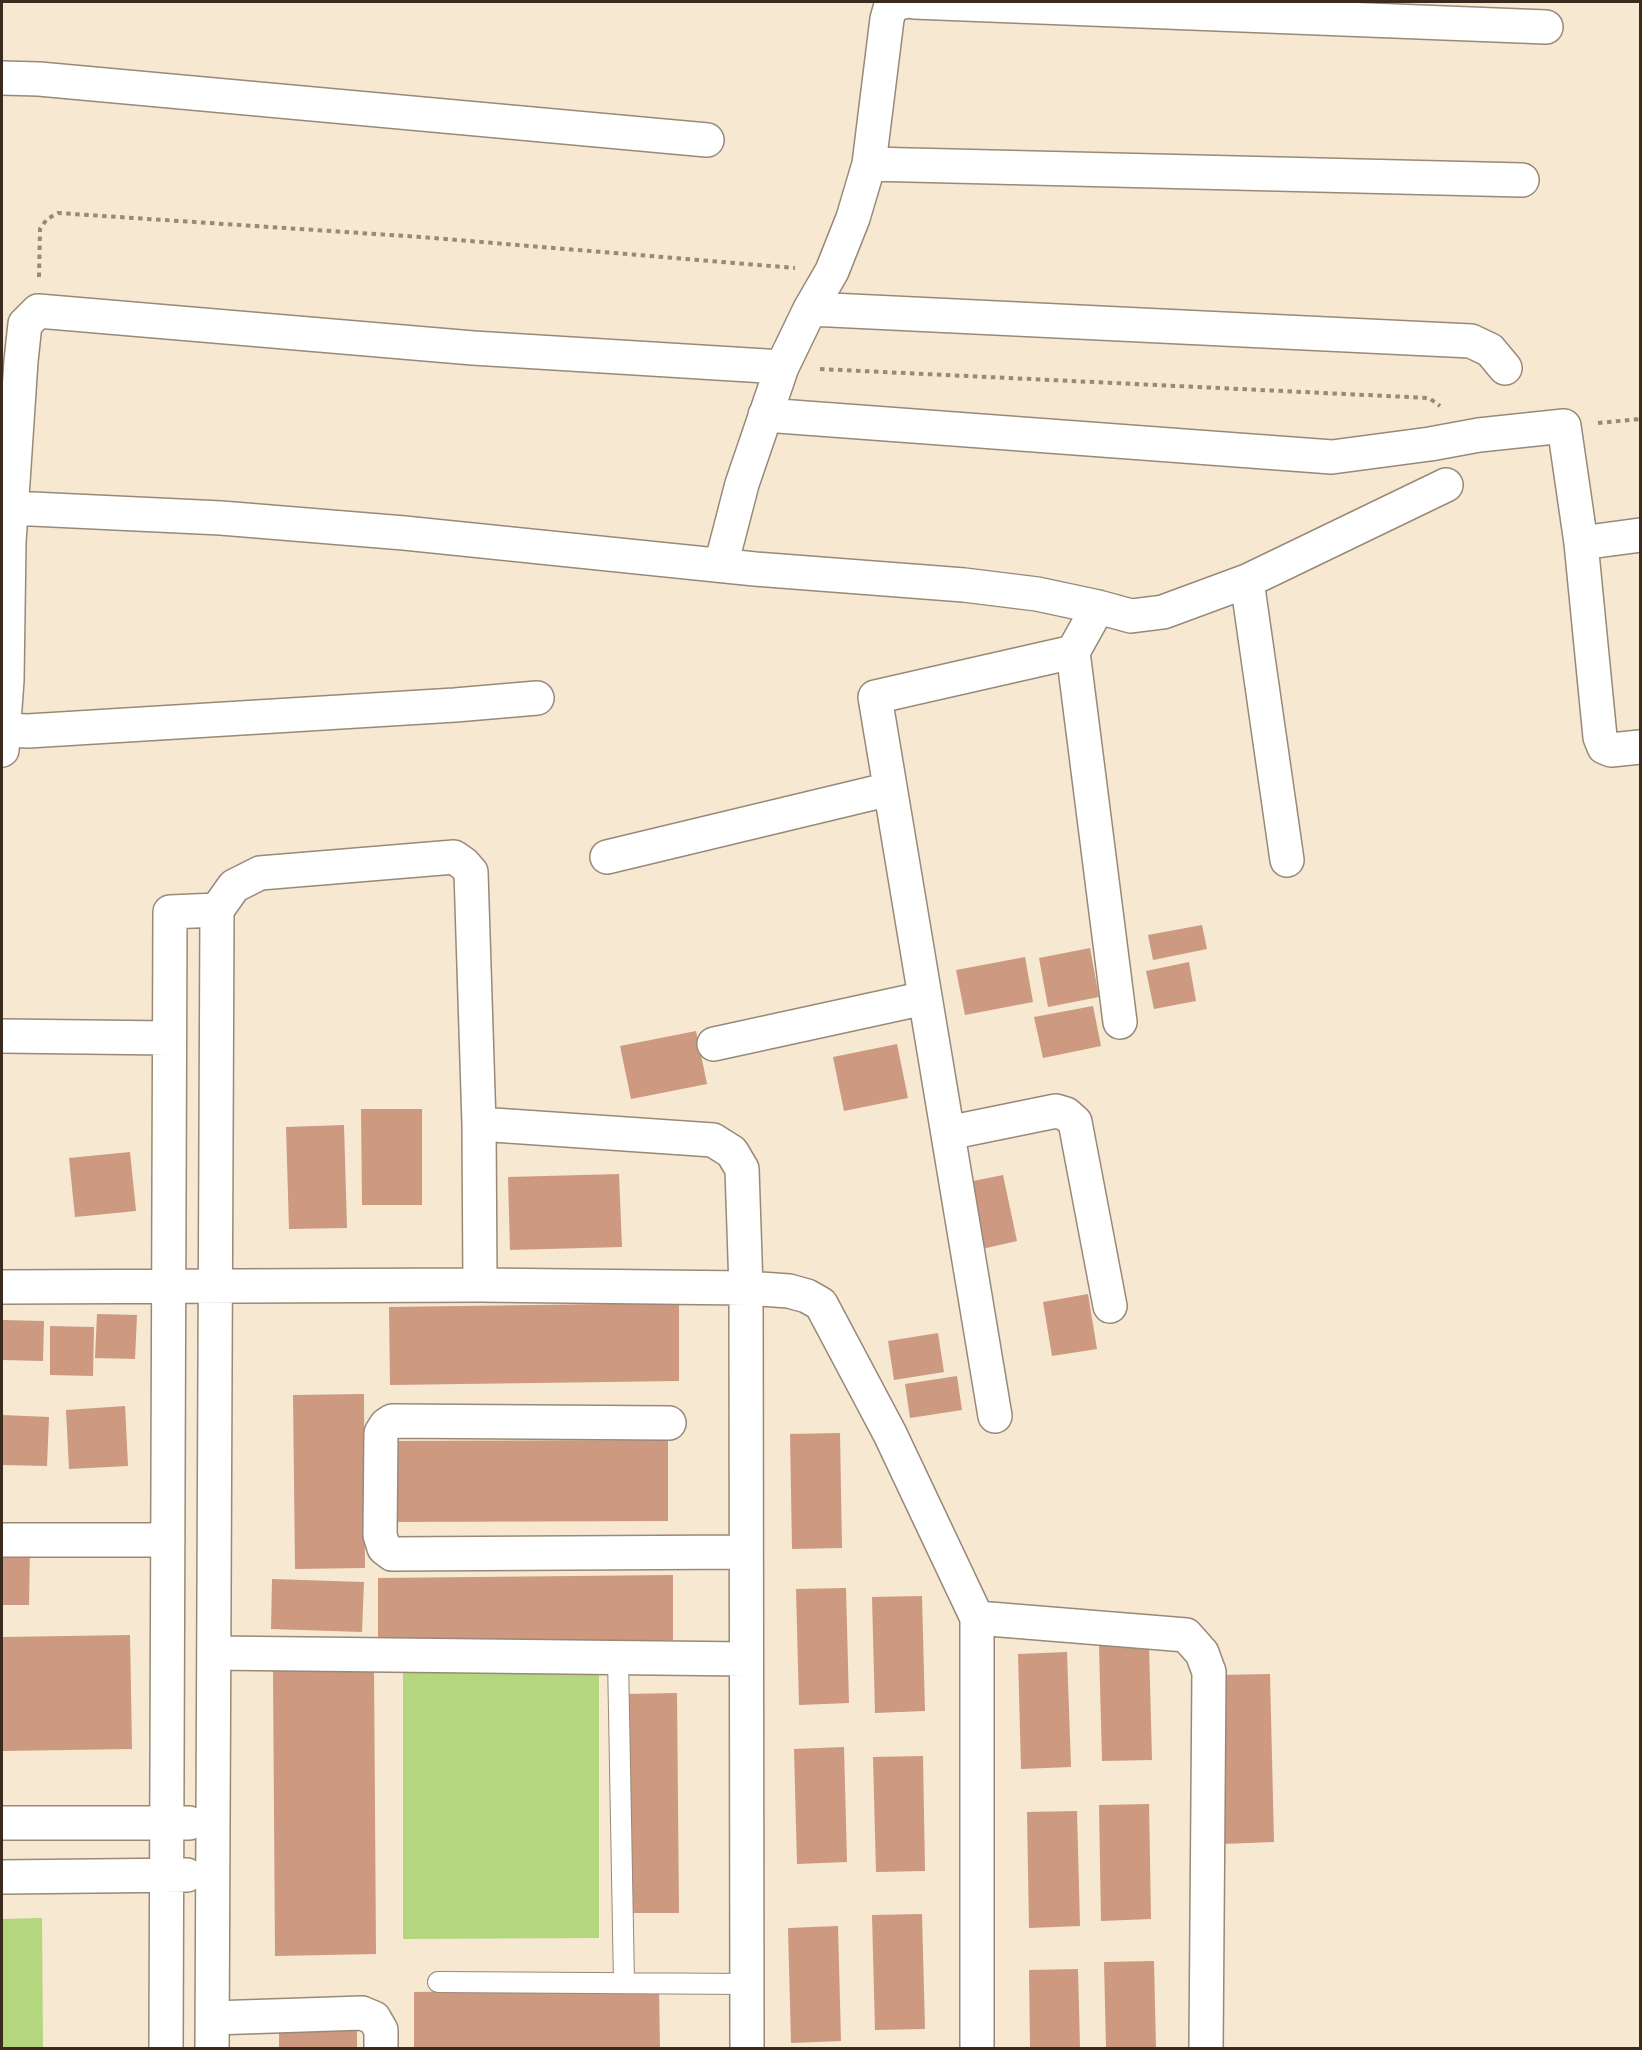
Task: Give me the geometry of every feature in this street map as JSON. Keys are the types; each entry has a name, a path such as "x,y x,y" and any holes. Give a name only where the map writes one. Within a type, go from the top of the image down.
{"street":[{"path":"721,566 742,484 782,367 810,309 832,271 853,218 868,164 887,19 891,5 904,2"},
{"path":"914,2 1546,27"},
{"path":"2,78 39,79 707,140"},
{"path":"868,164 1522,180"},
{"path":"810,309 1471,341 1490,351 1505,368"},
{"path":"537,698 28,731 3,740 7,680 5,542 12,508 11,360 25,324 38,311 473,348 782,367"},
{"path":"765,415 1332,457 1479,435 1564,426 1581,543 1600,737 1604,747 1611,750 1641,747"},
{"path":"12,508 221,518 392,532 721,566 964,585 1037,594 1131,616 1163,612 1247,581 1446,485"},
{"path":"1581,543 1641,535"},
{"path":"1247,581 1287,860"},
{"path":"1098,607 1073,652 1119,1022"},
{"path":"995,1416 875,697 1073,652"},
{"path":"607,857 890,789"},
{"path":"381,2049 381,2030 374,2018 362,2013 212,2033 217,910 234,886 260,873 454,857 471,872 479,1124 480,1285"},
{"path":"166,2049 170,912 217,910"},
{"path":"714,1044 925,998"},
{"path":"2,1036 169,1038"},
{"path":"948,1133 1056,1111 1066,1114 1075,1122 1110,1306"},
{"path":"479,1124 713,1140 732,1152 742,1169 746,1288 747,2049"},
{"path":"2,1287 480,1285 746,1288 789,1291 807,1296 821,1304 890,1434 977,1618 977,2049"},
{"path":"669,1423 392,1421 381,1433 380,1535 384,1548 392,1554 746,1552"},
{"path":"2,1540 168,1540"},
{"path":"977,1618 1186,1635 1202,1653 1209,1672 1206,2049"},
{"path":"214,1653 746,1659"},
{"path":"2,1823 213,1823"},
{"path":"2,1877 213,1875"}],"lane":[{"path":"618,1658 624,1983"},
{"path":"438,1982 747,1984"}],"path":[{"path":"38,311 40,229 47,219 58,213 421,237 832,271"},
{"path":"782,367 1429,398 1479,435"},
{"path":"1564,426 1641,419"}],"green space":[{"path":"599,1669 599,1938 403,1939 403,1670"},
{"path":"42,1918 43,2048 2,2048 2,1919"}],"building":[{"path":"1202,925 1207,949 1153,960 1148,935"},
{"path":"1090,948 1099,997 1048,1007 1039,958"},
{"path":"1025,957 1033,1002 965,1015 956,970"},
{"path":"1189,962 1196,1001 1154,1009 1146,971"},
{"path":"1093,1006 1101,1046 1043,1058 1034,1017"},
{"path":"696,1031 707,1084 631,1099 620,1046"},
{"path":"897,1044 908,1098 844,1111 833,1057"},
{"path":"361,1109 422,1109 422,1205 362,1205"},
{"path":"344,1125 347,1228 289,1229 286,1127"},
{"path":"130,1152 136,1211 75,1217 69,1158"},
{"path":"619,1174 622,1247 510,1250 508,1177"},
{"path":"1003,1175 1017,1241 982,1249 968,1182"},
{"path":"1088,1294 1097,1349 1052,1356 1043,1302"},
{"path":"679,1303 679,1381 390,1385 389,1307"},
{"path":"97,1314 137,1315 135,1359 95,1358"},
{"path":"2,1320 44,1321 43,1361 2,1360"},
{"path":"50,1326 94,1327 93,1376 50,1375"},
{"path":"938,1333 944,1372 894,1380 888,1341"},
{"path":"957,1376 962,1410 910,1418 905,1384"},
{"path":"364,1394 365,1568 295,1569 293,1395"},
{"path":"125,1406 128,1466 69,1469 66,1410"},
{"path":"2,1415 49,1417 47,1466 2,1465"},
{"path":"840,1433 842,1548 792,1549 790,1434"},
{"path":"668,1440 668,1521 390,1522 390,1441"},
{"path":"2,1545 30,1545 29,1605 2,1605"},
{"path":"673,1575 673,1640 378,1643 378,1578"},
{"path":"272,1579 364,1582 362,1632 271,1629"},
{"path":"846,1588 849,1703 799,1705 796,1589"},
{"path":"922,1596 925,1711 875,1713 872,1597"},
{"path":"130,1635 132,1749 2,1751 2,1637"},
{"path":"1149,1645 1152,1760 1102,1761 1099,1646"},
{"path":"1067,1652 1071,1767 1021,1769 1018,1654"},
{"path":"374,1666 376,1954 275,1956 273,1668"},
{"path":"1270,1674 1274,1842 1222,1844 1218,1675"},
{"path":"677,1693 679,1913 627,1913 625,1694"},
{"path":"844,1747 847,1862 797,1864 794,1749"},
{"path":"923,1756 925,1871 876,1872 873,1757"},
{"path":"1149,1804 1151,1919 1101,1921 1099,1805"},
{"path":"1077,1811 1080,1926 1029,1928 1027,1812"},
{"path":"922,1914 925,2029 875,2030 872,1915"},
{"path":"838,1926 841,2041 791,2043 788,1928"},
{"path":"1154,1961 1156,2048 1106,2048 1104,1962"},
{"path":"1078,1969 1080,2048 1030,2048 1029,1970"},
{"path":"659,1988 660,2048 414,2048 414,1992"},
{"path":"279,2029 357,2029 357,2048 279,2048"}]}
